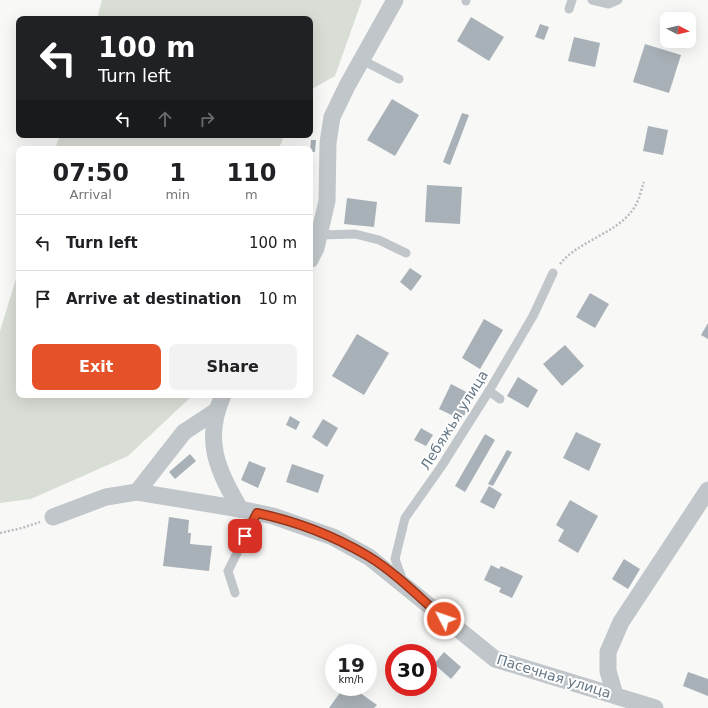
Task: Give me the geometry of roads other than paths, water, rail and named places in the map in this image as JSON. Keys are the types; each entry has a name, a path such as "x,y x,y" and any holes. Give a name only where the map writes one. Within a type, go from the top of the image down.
{"street":[{"path":"313,254 320,235 327,202 328,144 332,117 375,34 395,0"},
{"path":"222,398 216,411 213,438 215,451 221,473 249,511"},
{"path":"137,492 184,432 216,411"},
{"path":"615,695 608,671 608,652 621,622 708,490"},
{"name":"Пасечная улица","path":"53,517 106,497 137,492 273,516 333,537 369,557 495,659 655,708"}],"lane":[{"path":"569,9 572,0"},
{"path":"592,0 608,4 618,0"},
{"path":"362,60 399,79"},
{"path":"320,235 355,234 379,240 406,253"},
{"name":"Лебяжья улица","path":"404,584 395,559 405,518 441,467 489,391 533,316 553,273"},
{"path":"489,391 500,399"},
{"path":"235,593 228,571 249,511"}]}
